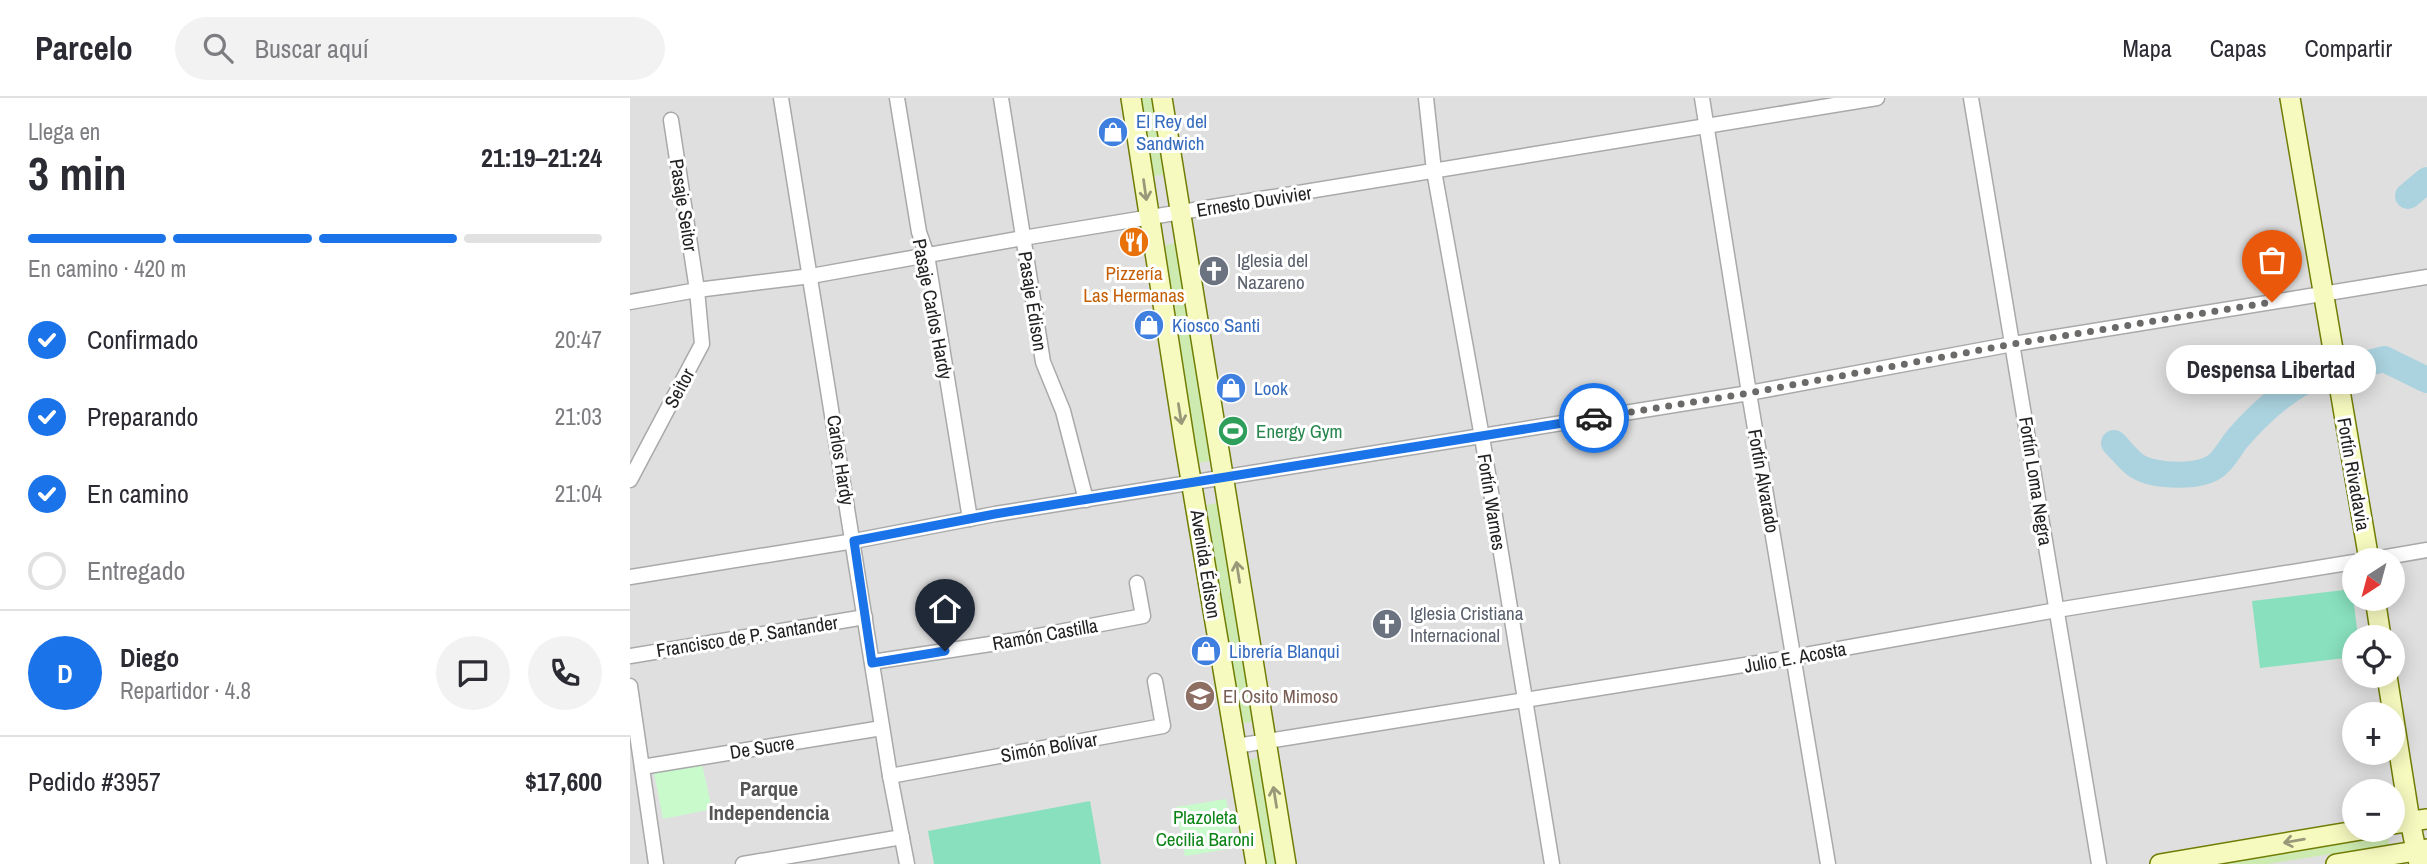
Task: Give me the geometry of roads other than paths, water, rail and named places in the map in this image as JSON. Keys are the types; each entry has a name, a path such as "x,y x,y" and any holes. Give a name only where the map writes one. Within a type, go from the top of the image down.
{"main road":[{"name":"Avenida Édison","path":"1131,98 1185,444 1256,864"},
{"name":"Avenida Édison","path":"1162,98 1286,864"},
{"name":"Fortín Rivadavia","path":"2290,98 2367,548"},
{"path":"2336,864 2421,855 2410,821 2389,688"},
{"path":"2160,864 2342,833"}],"street":[{"name":"Carlos Hardy","path":"781,98 882,728 907,864"},
{"name":"Pasaje Carlos Hardy","path":"897,98 919,232 927,255 970,519"},
{"name":"Pasaje Édison","path":"1001,98 1043,362 1063,411 1086,500"},
{"name":"Fortín Warnes","path":"1426,98 1434,171 1482,437 1552,864"},
{"name":"Fortín Alvarado","path":"1702,98 1828,864"},
{"name":"Ernesto Duvivier","path":"630,302 697,290 811,276 1023,238 1877,98"},
{"name":"Fortín Loma Negra","path":"1971,98 2099,864"},
{"name":"Pasaje Seitor","path":"671,120 697,290"},
{"path":"630,577 1193,482 1749,393 2013,344 2427,277"},
{"name":"Seitor","path":"630,480 702,344 697,290"},
{"path":"2405,554 2427,550"},
{"name":"Julio E. Acosta","path":"1236,746 1794,657 2057,610 2342,564"},
{"name":"Ramón Castilla","path":"872,663 1017,640 1143,616 1137,583"},
{"name":"Francisco de P. Santander","path":"630,656 864,617"},
{"name":"Simón Bolívar","path":"890,776 1163,726 1155,681"},
{"path":"630,686 656,864"},
{"name":"De Sucre","path":"642,767 882,728"},
{"path":"743,864 902,837"}],"waterway":[{"path":"2408,196 2427,180"},
{"path":"2349,368 2384,359 2427,380"},
{"path":"2114,443 2134,464 2145,470 2178,475 2211,469 2276,400 2299,385 2322,375"}],"place":[{"name":"El Rey del Sandwich","path":"1113,132"},
{"name":"Pizzería Las Hermanas","path":"1134,242"},
{"name":"Iglesia del Nazareno","path":"1214,271"},
{"name":"Despensa Libertad","path":"2272,302"},
{"name":"Kiosco Santi","path":"1149,325"},
{"name":"Look","path":"1231,388"},
{"name":"Energy Gym","path":"1233,431"},
{"name":"Iglesia Cristiana Internacional","path":"1387,624"},
{"name":"Librería Blanqui","path":"1206,651"},
{"name":"El Osito Mimoso","path":"1200,696"}],"district":[{"name":"Parque Independencia","path":"769,800"}],"park label":[{"name":"Plazoleta Cecilia Baroni","path":"1205,828"}]}
